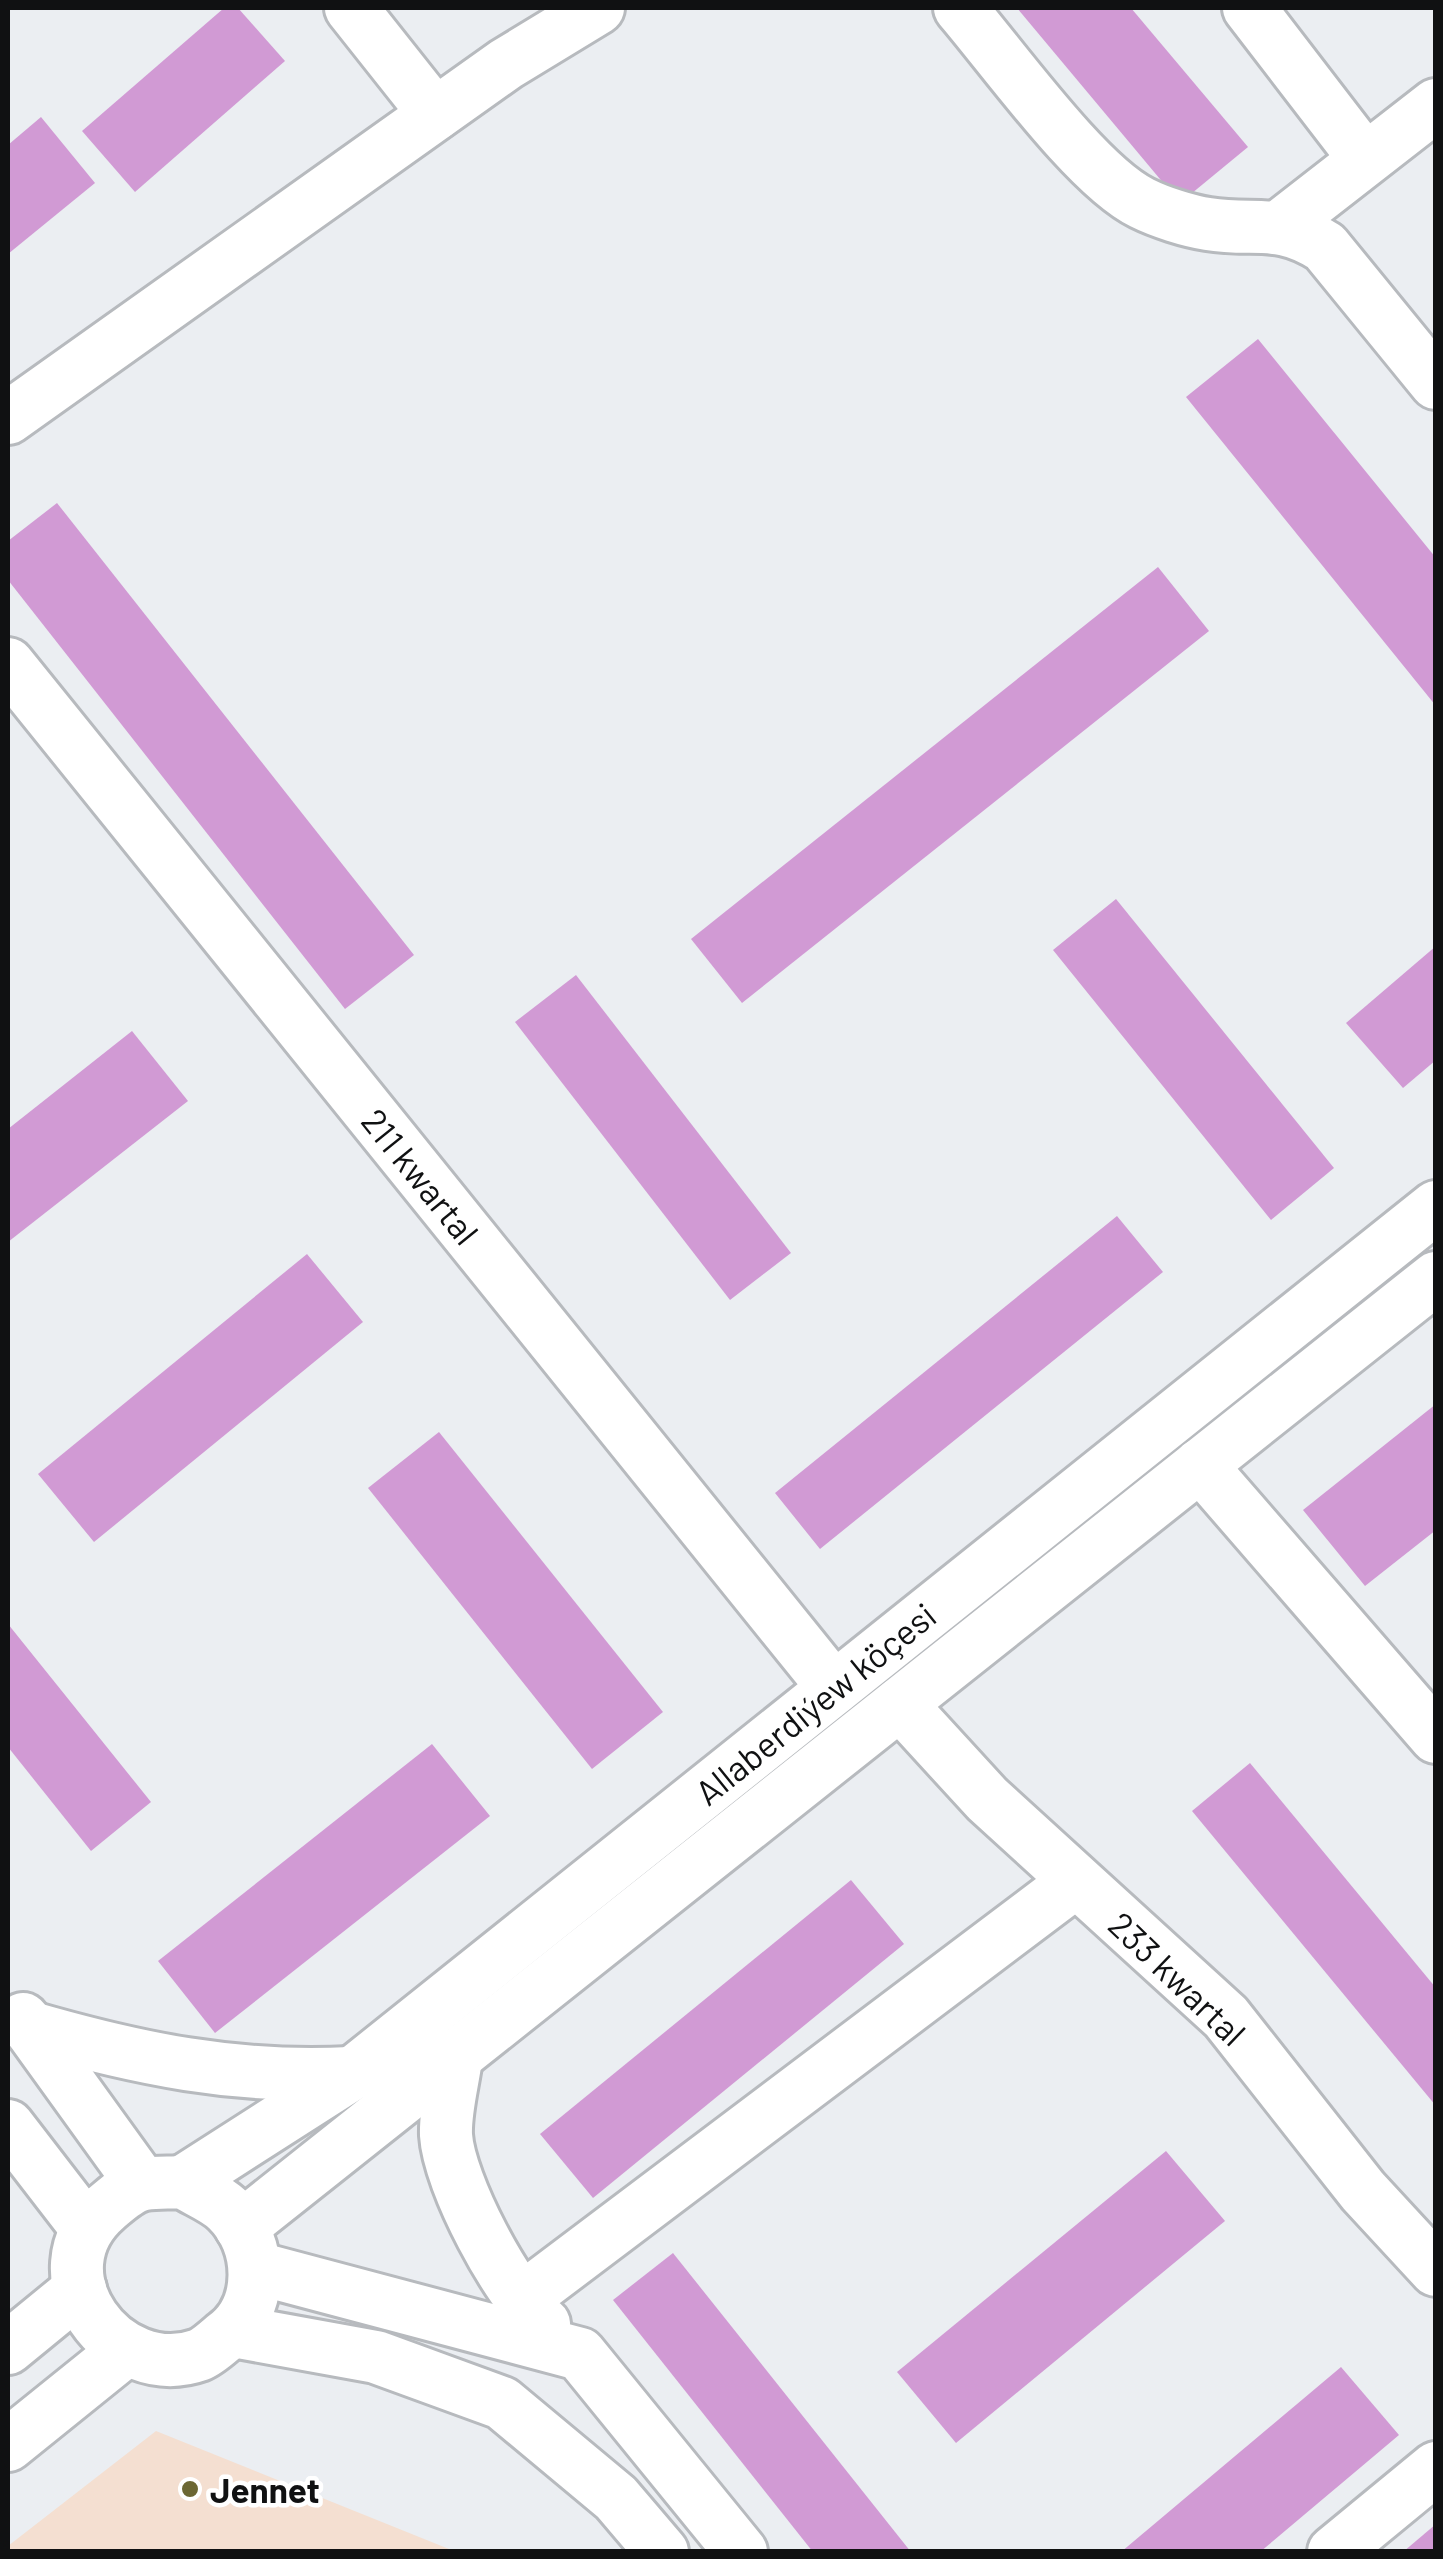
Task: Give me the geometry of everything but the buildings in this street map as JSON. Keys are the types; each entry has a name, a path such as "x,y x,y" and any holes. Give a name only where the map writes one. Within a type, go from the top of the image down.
{"street":[{"path":"351,8 435,114"},
{"path":"8,418 506,64 598,8"},
{"path":"960,8 1100,172 1142,203 1209,225 1278,228 1308,236 1326,247 1436,383"},
{"path":"1248,8 1366,159"},
{"path":"1278,228 1436,105"},
{"name":"211 kwartal","path":"8,664 834,1688"},
{"name":"Allaberdiýew köçesi","path":"162,2183 353,2074 1436,1207"},
{"name":"Allaberdiýew köçesi","path":"248,2248 456,2058 1436,1278"},
{"path":"1200,1465 1436,1737"},
{"name":"233 kwartal","path":"900,1704 987,1800 1226,2017 1363,2191 1436,2270"},
{"path":"522,2299 1075,1882"},
{"path":"18,2013 135,2058 290,2076 353,2074"},
{"path":"18,2013 162,2183 226,2208 248,2248 252,2302 232,2331 200,2355 163,2359 127,2349 96,2325 80,2289 78,2251 85,2226 125,2191 162,2183"},
{"path":"456,2058 446,2135 472,2217 530,2312 580,2354 741,2552"},
{"path":"8,2126 85,2226"},
{"path":"248,2248 580,2354"},
{"path":"8,2348 80,2289"},
{"path":"232,2331 376,2357 502,2403 616,2498 662,2552"},
{"path":"8,2445 127,2349"},
{"path":"1334,2552 1436,2468"}],"shaded area":[{"name":"Jennet","path":"156,2431 454,2551 8,2551 8,2546"}],"place":[{"name":"Jennet","path":"190,2489"}]}
